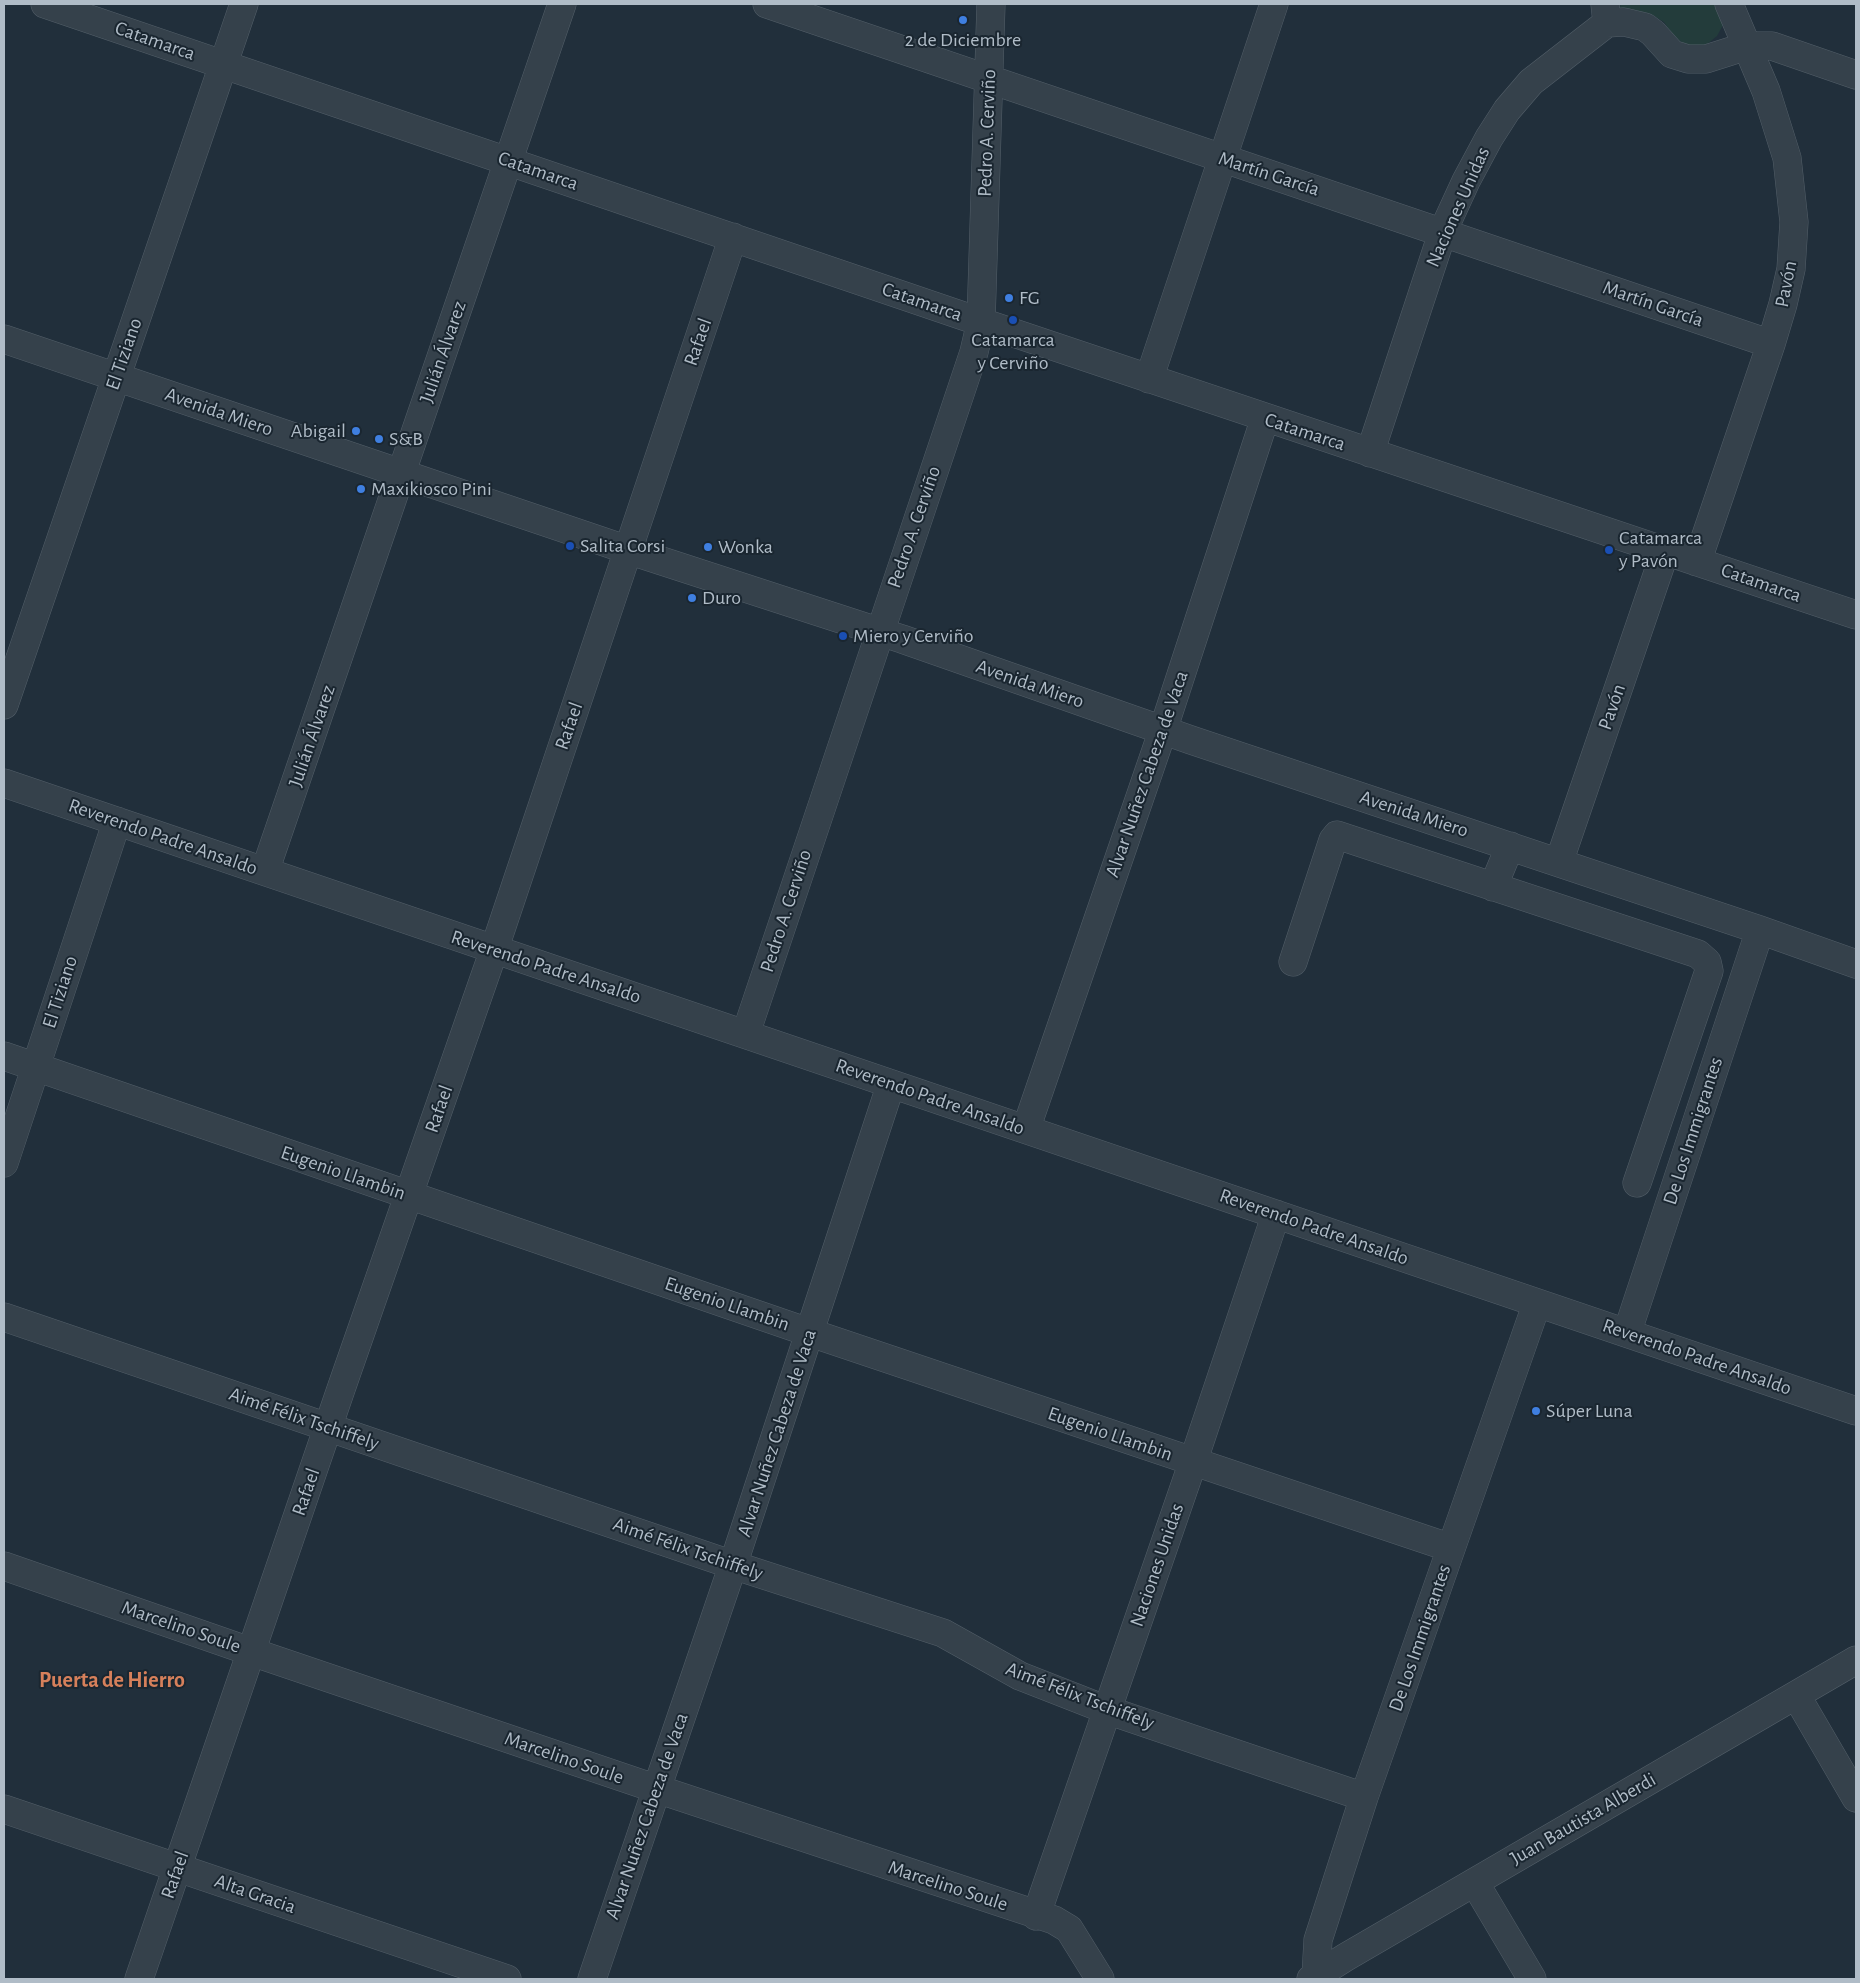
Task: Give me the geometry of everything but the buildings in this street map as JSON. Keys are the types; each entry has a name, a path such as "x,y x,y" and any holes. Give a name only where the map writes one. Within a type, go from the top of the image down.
{"street":[{"name":"Catamarca","path":"45,4 1264,418 1856,615"},
{"name":"El Tiziano","path":"4,704 244,4"},
{"name":"Julián Álvarez","path":"265,871 562,4"},
{"name":"Martín García","path":"767,4 1443,231 1771,344"},
{"name":"Pedro A. Cerviño","path":"746,1033 974,352 981,322 991,4"},
{"path":"1149,379 1274,4"},
{"name":"Pavón","path":"1697,562 1784,304 1791,269 1794,222 1787,158 1766,91 1729,4"},
{"path":"1606,13 1624,22 1645,27 1672,54 1688,60 1706,59 1747,46 1772,46 1856,75"},
{"name":"Naciones Unidas","path":"1370,453 1443,231 1466,181 1489,138 1507,110 1531,82 1606,13"},
{"name":"Rafael","path":"139,1979 494,950 733,237"},
{"name":"Avenida Miero","path":"4,339 401,474 879,632 1856,964"},
{"name":"Alvar Nuñez Cabeza de Vaca","path":"1026,1129 1163,730 1264,418"},
{"name":"Pavón","path":"1559,862 1665,552"},
{"name":"Reverendo Padre Ansaldo","path":"4,783 494,950 746,1033 891,1084 1856,1411"},
{"name":"El Tiziano","path":"4,1163 117,821"},
{"path":"1293,962 1333,840 1337,835 1698,954 1708,962 1709,971 1637,1183"},
{"path":"1493,888 1510,846"},
{"name":"De Los Immigrantes","path":"1627,1333 1760,930"},
{"name":"Eugenio Llambin","path":"4,1056 409,1196 1451,1548"},
{"name":"Alvar Nuñez Cabeza de Vaca","path":"592,1979 734,1565 891,1084"},
{"name":"Naciones Unidas","path":"1036,1916 1193,1462 1276,1214"},
{"name":"De Los Immigrantes","path":"1313,1978 1318,1940 1364,1797 1537,1303"},
{"name":"Aimé Félix Tschiffely","path":"4,1317 734,1565 943,1633 1020,1676 1108,1710 1364,1797"},
{"name":"Marcelino Soule","path":"4,1566 657,1789 1036,1916 1054,1920 1070,1928 1100,1979"},
{"name":"Juan Bautista Alberdi","path":"1313,1978 1856,1660"},
{"path":"1796,1695 1856,1798"},
{"name":"Alta Gracia","path":"4,1809 507,1979"},
{"path":"1475,1883 1532,1979"}],"green space":[{"path":"1621,4 1714,4 1719,11 1723,25 1717,36 1706,45 1686,46 1672,34 1664,22 1649,13 1619,10"}],"place":[{"name":"2 de Diciembre","path":"963,20"},
{"name":"FG","path":"1009,298"},
{"name":"Catamarca y Cerviño","path":"1013,320"},
{"name":"Abigail","path":"356,431"},
{"name":"S&B","path":"379,439"},
{"name":"Maxikiosco Pini","path":"361,489"},
{"name":"Salita Corsi","path":"570,546"},
{"name":"Wonka","path":"708,547"},
{"name":"Catamarca y Pavón","path":"1609,550"},
{"name":"Duro","path":"692,598"},
{"name":"Miero y Cerviño","path":"843,636"},
{"name":"Súper Luna","path":"1536,1411"}],"district":[{"name":"Puerta de Hierro","path":"112,1680"}]}
